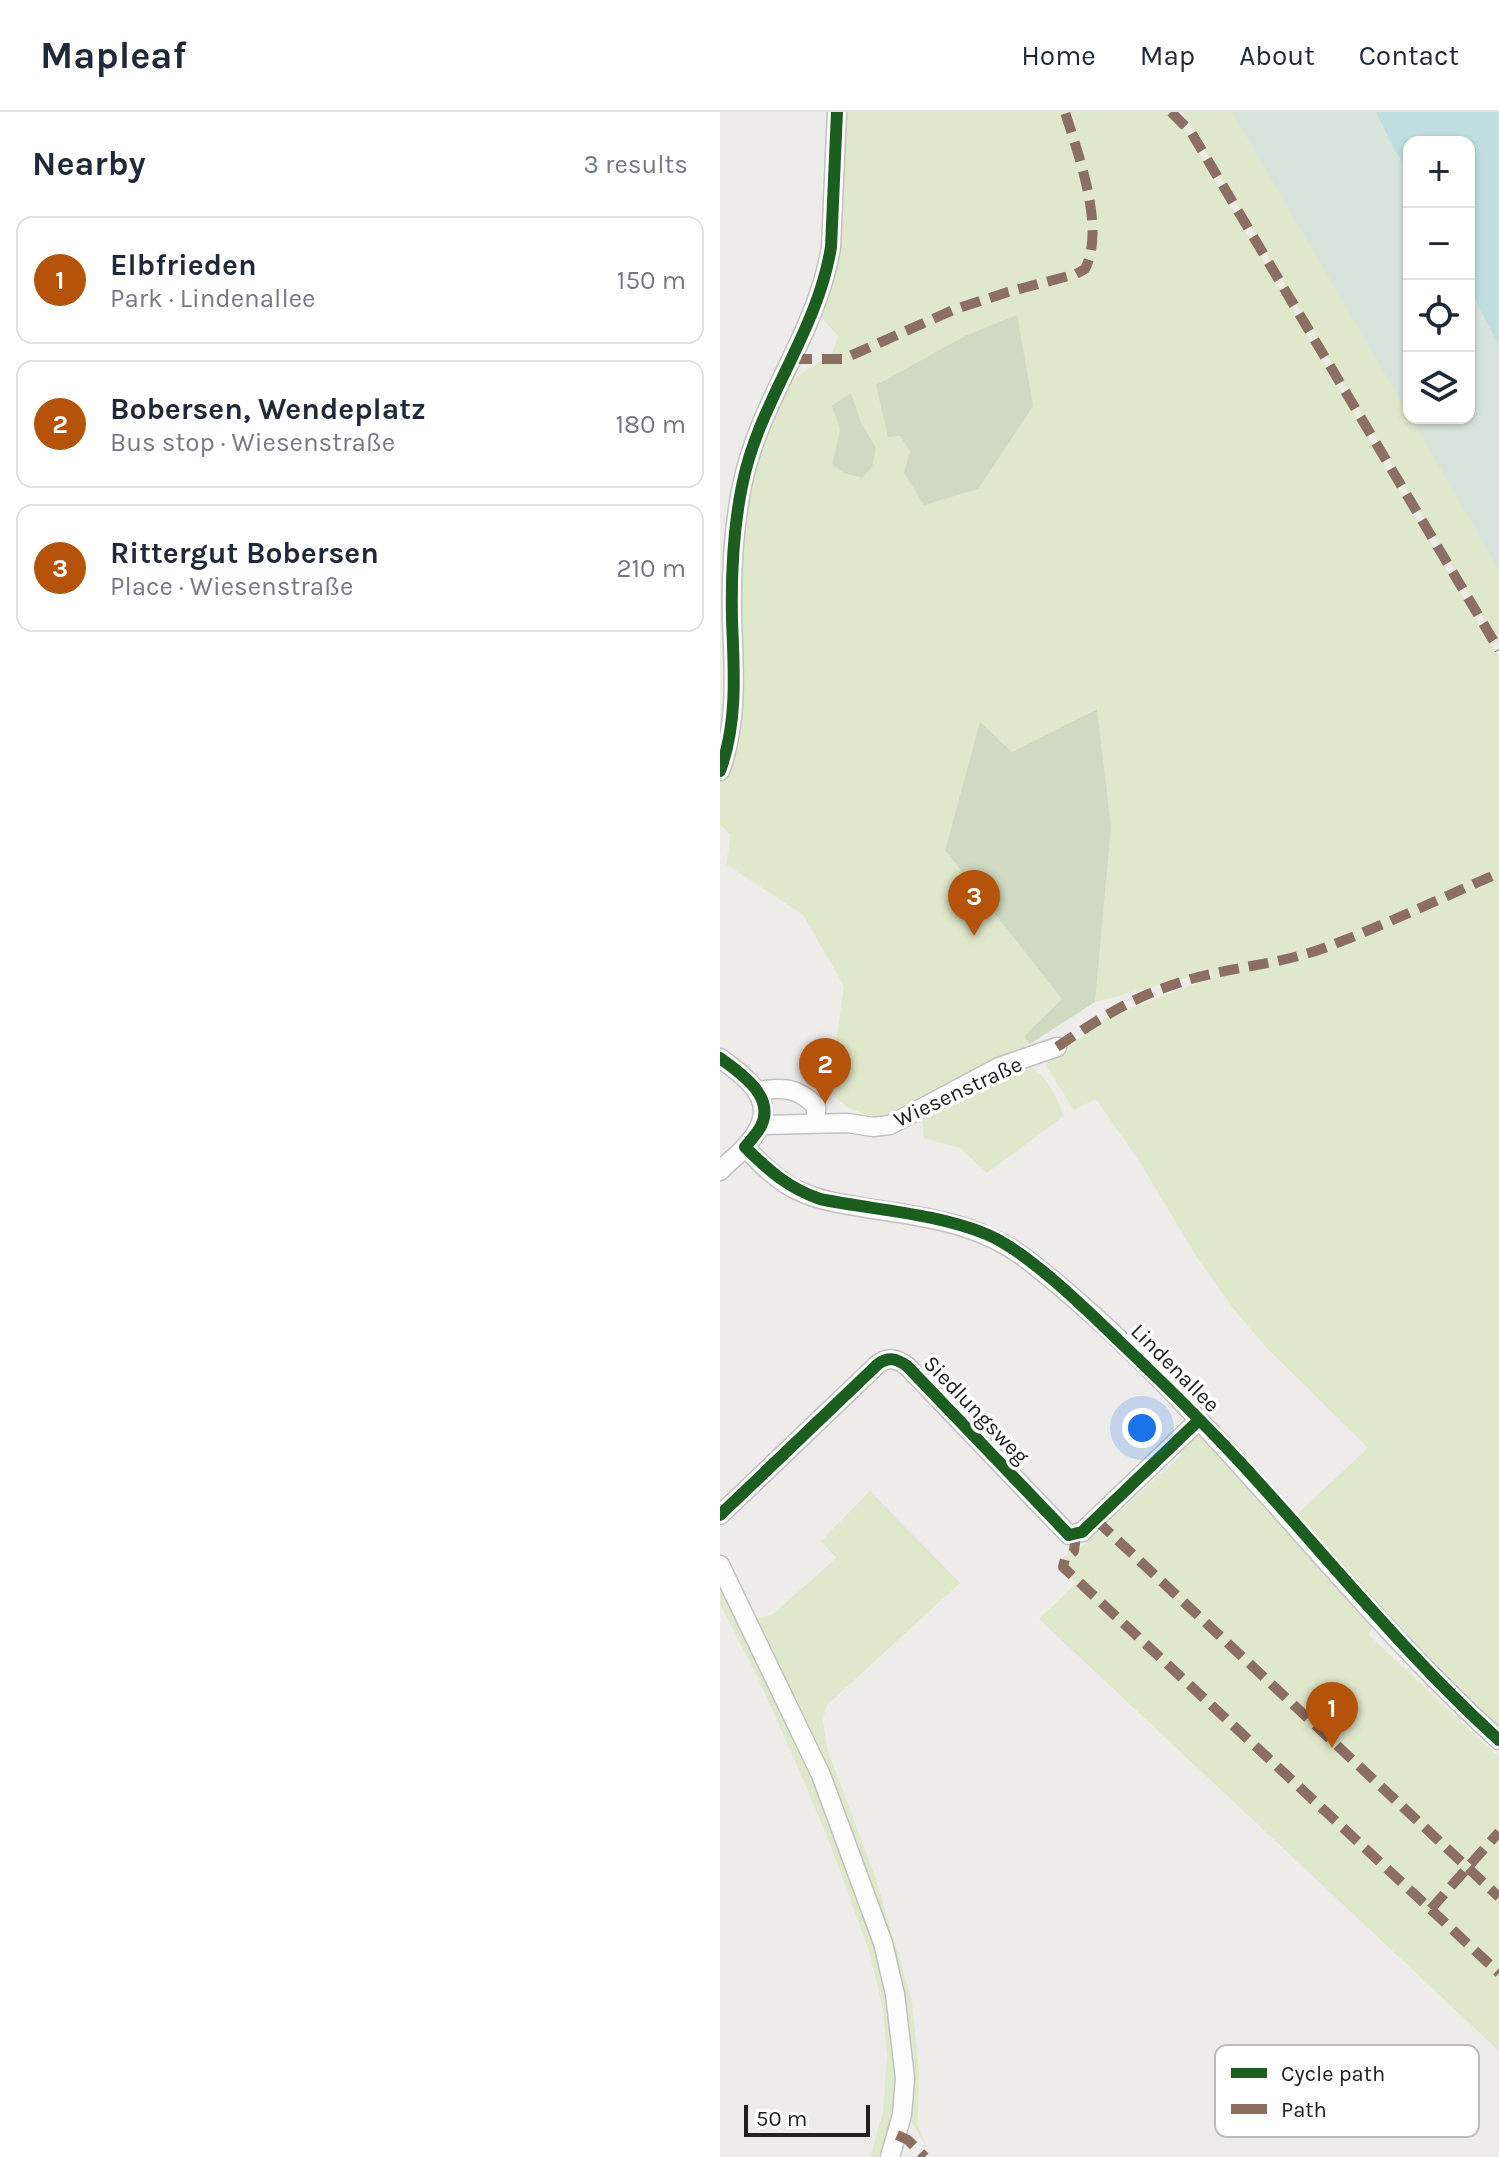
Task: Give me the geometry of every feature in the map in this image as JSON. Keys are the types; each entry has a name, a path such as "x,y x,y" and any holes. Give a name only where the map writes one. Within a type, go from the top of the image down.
{"street":[{"path":"720,771 733,709 732,567 742,484 771,400 813,316 828,265 837,112"},
{"name":"Wiesenstraße","path":"763,1119 873,1127 890,1125 999,1067 1057,1047"},
{"path":"720,1058 757,1091 763,1119 745,1147 720,1171"},
{"path":"757,1091 790,1087 804,1094 816,1106 816,1123"},
{"name":"Lindenallee","path":"745,1147 771,1174 801,1192 850,1205 958,1225 1004,1243 1105,1327 1199,1420 1406,1649 1499,1740"},
{"name":"Siedlungsweg","path":"720,1515 886,1359 895,1359 907,1366 1069,1535 1082,1532 1199,1420"},
{"path":"720,1565 821,1775 883,1943 895,1994 905,2078 902,2115 890,2157"}],"green space":[{"path":"841,112 1175,112 1499,657 1499,1729 1379,1610 1297,1514 1368,1448 1265,1346 1235,1311 1196,1256 1139,1161 1096,1099 1074,1110 1046,1066 1047,1058 1061,1052 1109,1016 1214,977 1212,971 1095,1002 1111,827 1096,709 1012,753 980,723 945,849 1062,999 1025,1035 1030,1044 918,1098 894,1115 871,1117 847,1107 829,1093 844,986 803,915 726,864 731,835 720,825 720,783 728,761 735,569 755,450 790,381 832,353 838,336 820,316 834,269","holes":["965,336 910,451 900,436 888,437 877,385","851,394 861,422 876,448 832,465"]},
{"path":"1182,112 1376,112 1403,163 1403,424 1475,424 1475,300 1499,346 1499,645"},
{"path":"1017,315 1033,406 978,489 924,505 904,473 910,451 900,436 888,437 876,385 965,336"},
{"path":"851,393 861,422 876,448 872,467 862,478 844,473 832,465 840,429 832,406"},
{"path":"1097,709 1111,827 1095,1002 1030,1044 1024,1036 1062,999 945,850 980,722 1012,752"},
{"path":"1028,1066 1046,1081 1064,1116 987,1173 960,1148 924,1138 922,1115 1001,1071"},
{"path":"1195,1433 1201,1434 1376,1624 1369,1635 1499,1757 1499,2051 1039,1619 1076,1583 1059,1566 1060,1561 1072,1549 1076,1552 1098,1531 1102,1532 1107,1523 1181,1455 1177,1449"},
{"path":"870,1491 960,1583 826,1706 823,1721 827,1748 877,1882 912,2002 919,2070 918,2126 926,2146 911,2121 912,2047 901,1983 882,1918 854,1842 755,1624 759,1617 772,1615 836,1558 821,1541"},
{"path":"720,1582 795,1734 876,1949 888,1999 897,2085 895,2108 882,2157 870,2157 883,2112 887,2056 883,2009 869,1951 803,1779 758,1678 720,1604"}],"shaded area":[{"path":"1232,112 1376,112 1403,163 1403,405"},
{"path":"1475,300 1499,346 1499,570 1414,424 1475,424"}],"water":[{"path":"1376,112 1499,112 1499,346 1475,300 1475,136 1403,136 1403,163"}],"marked path":[{"path":"792,359 843,359 953,310 1085,269 1091,252 1091,212 1083,169 1065,112"},
{"path":"1171,112 1191,132 1499,650"},
{"path":"1057,1047 1116,1010 1163,988 1324,948 1499,873"},
{"path":"1096,1520 1499,1897"},
{"path":"1076,1534 1074,1551 1065,1559 1063,1567 1499,1973"},
{"path":"1431,1909 1499,1832"},
{"path":"897,2135 908,2140 925,2157"}],"cycle path":[{"path":"720,771 732,715 732,569 742,486 761,425 814,309 824,279 831,247 837,112"},
{"path":"720,1058 754,1086 764,1105 761,1126 745,1147 788,1184 820,1199 925,1217 986,1234 1019,1253 1055,1281 1209,1429 1430,1673 1499,1740"},
{"path":"720,1515 878,1364 889,1359 907,1366 1069,1535 1082,1532 1199,1420"}],"place":[{"name":"Rittergut Bobersen","path":"974,936"},
{"name":"Bobersen, Wendeplatz","path":"825,1104"},
{"name":"Elbfrieden","path":"1332,1748"}]}
